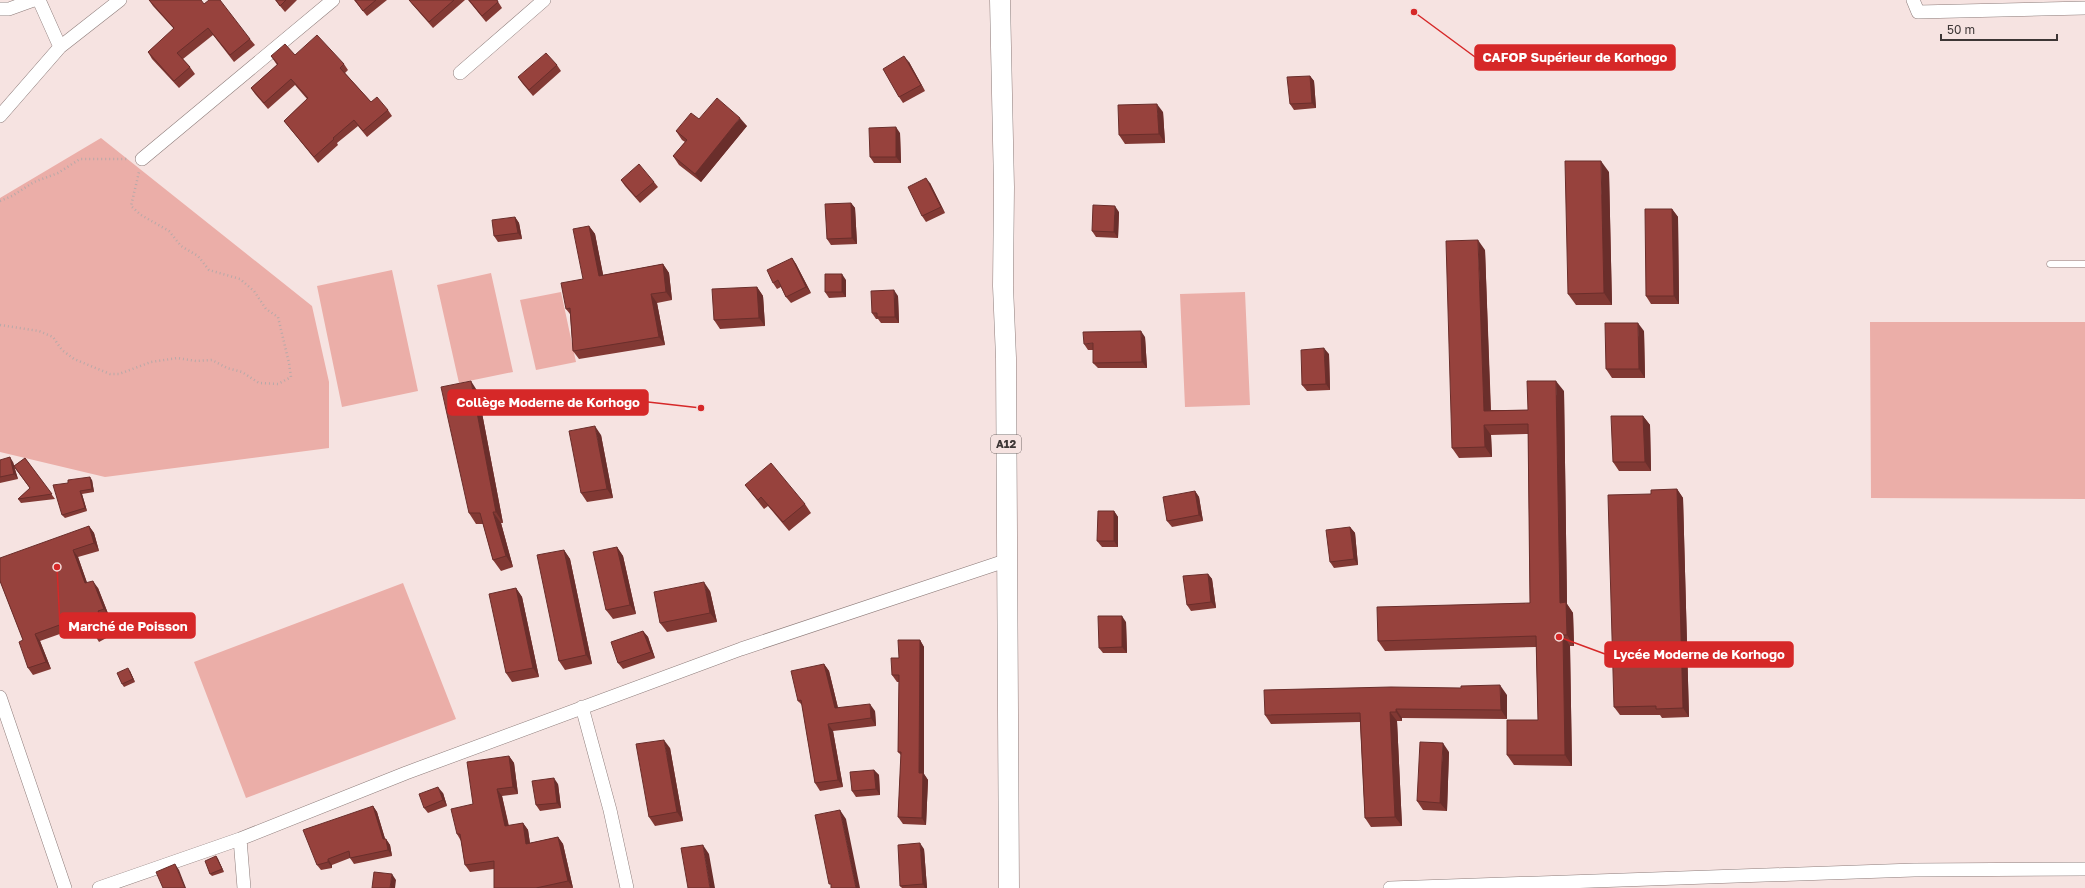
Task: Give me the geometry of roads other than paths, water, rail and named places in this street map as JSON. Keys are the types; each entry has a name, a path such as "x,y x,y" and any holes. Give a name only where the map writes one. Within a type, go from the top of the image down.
{"main road":[{"name":"A12","path":"1000,0 1008,560 1009,888"}],"street":[{"path":"0,9 9,9 34,0"},
{"path":"38,0 60,47"},
{"path":"0,116 60,47 120,0"},
{"path":"142,159 333,0"},
{"path":"460,73 544,0"},
{"path":"1913,0 1918,12 2078,5"},
{"path":"99,888 240,839 406,773 741,649 1008,560"},
{"path":"0,697 65,888"},
{"path":"582,707 610,810 627,888"},
{"path":"240,839 244,888"},
{"path":"1390,888 1514,886 1914,870 2085,869"}],"lane":[{"path":"2050,264 2085,264"}],"place":[{"name":"CAFOP Supérieur de Korhogo","path":"1414,12"},
{"name":"Collège Moderne de Korhogo","path":"701,408"},
{"name":"Marché de Poisson","path":"57,567"},
{"name":"Lycée Moderne de Korhogo","path":"1559,637"}]}
